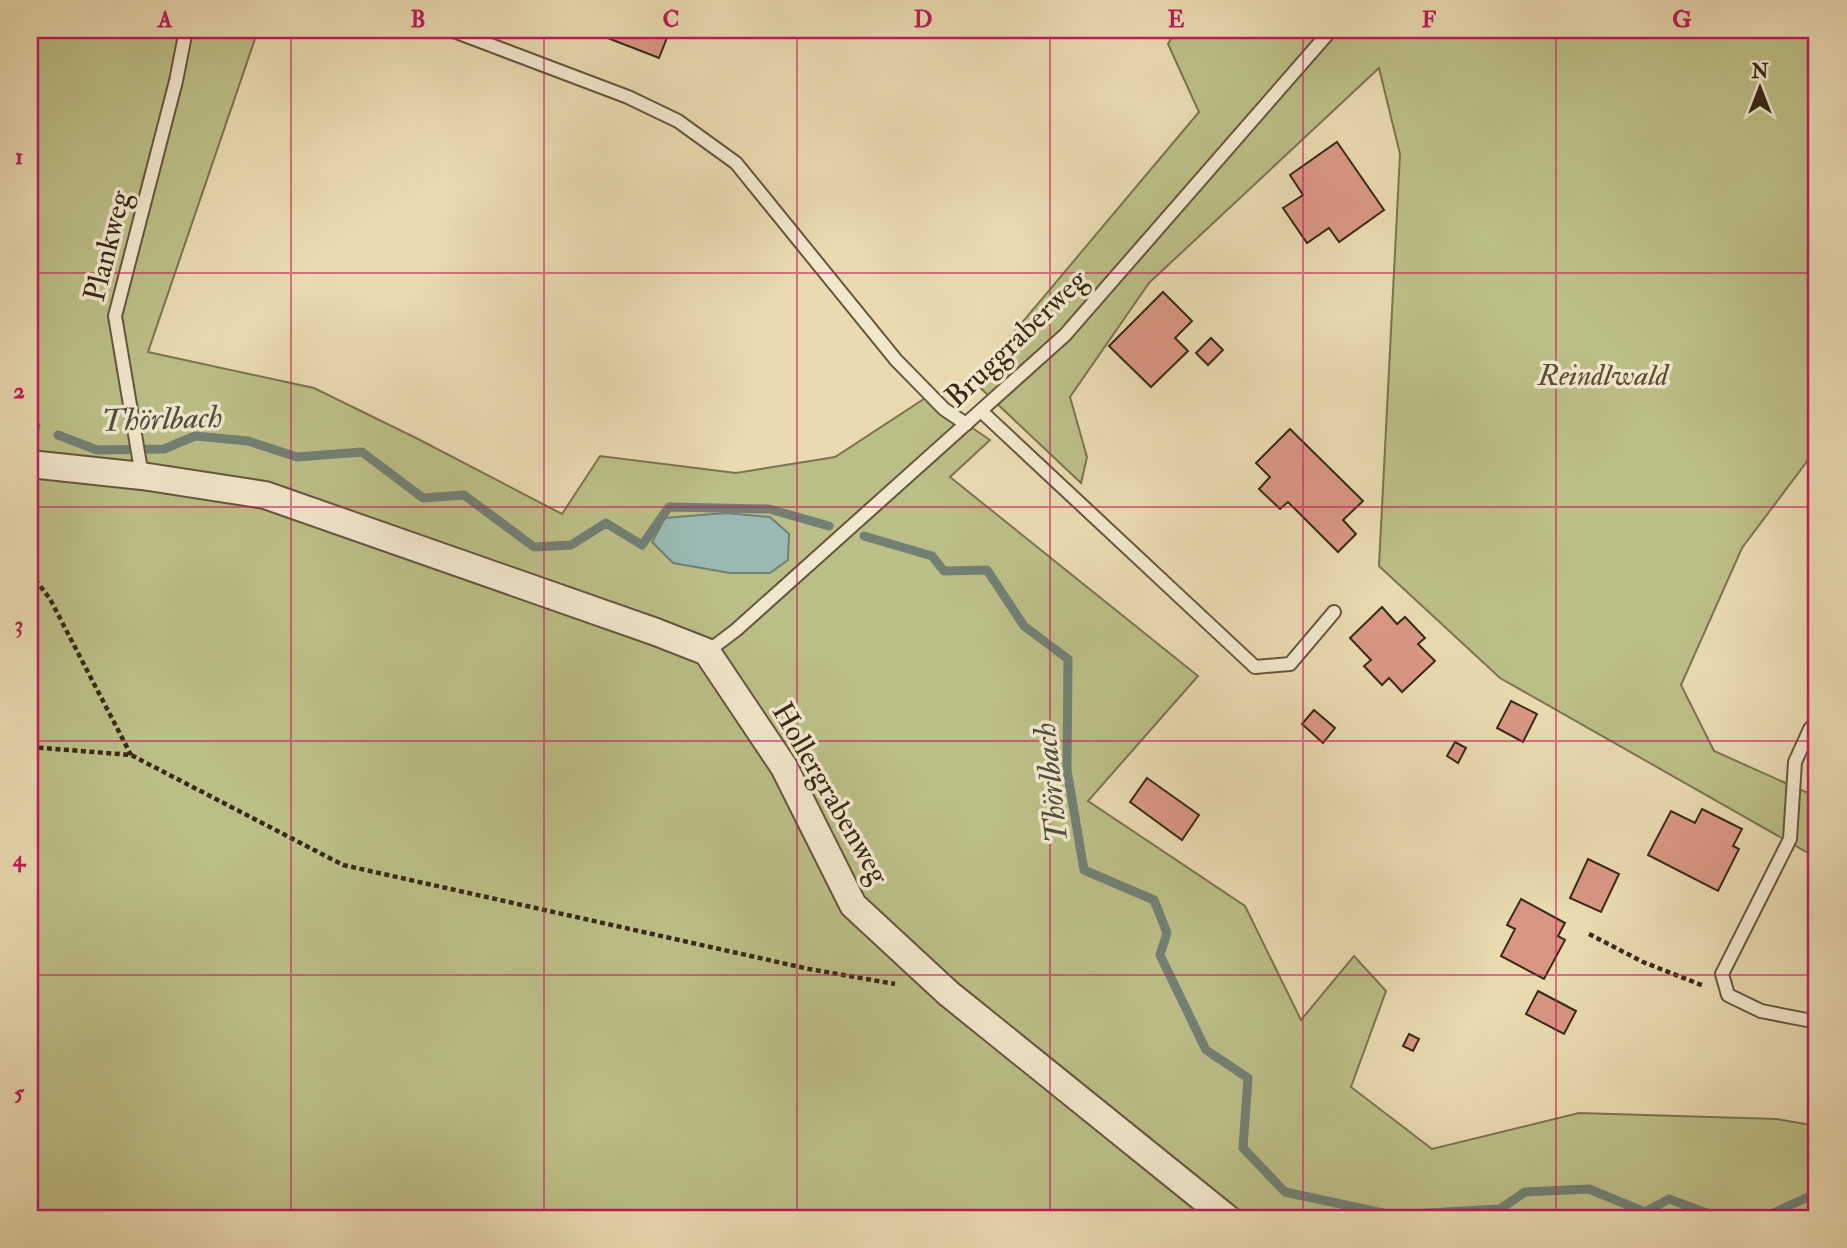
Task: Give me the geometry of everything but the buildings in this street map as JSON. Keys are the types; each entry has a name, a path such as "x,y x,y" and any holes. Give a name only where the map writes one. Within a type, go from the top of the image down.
{"street":[{"path":"30,464 264,495 656,632 707,653"},
{"name":"Hollergrabenweg","path":"707,653 784,767 853,905 948,993 1227,1218"}],"lane":[{"name":"Plankweg","path":"142,477 115,316 176,81 186,30"},
{"path":"451,30 628,97 678,121 736,163 896,360 944,409 966,424"},
{"name":"Bruggraberweg","path":"707,653 1066,335 1331,30"},
{"path":"981,411 1255,667 1290,664 1334,612"},
{"path":"1817,721 1810,729 1795,762 1790,839 1722,974 1728,995 1761,1011 1817,1022"}],"path":[{"path":"30,573 50,599 131,755"},
{"path":"30,747 131,755 342,865 809,969 897,984"},
{"path":"1589,934 1643,961 1728,995"}],"green space":[{"path":"30,30 258,30 148,352 314,388 562,514 600,456 736,473 835,457 927,397 990,440 950,477 1198,676 1088,801 1245,906 1301,1020 1354,956 1386,991 1351,1087 1432,1149 1579,1113 1777,1119 1817,1126 1817,1218 30,1218"},
{"name":"Reindlwald","path":"1176,30 1817,30 1817,448 1742,548 1681,685 1714,751 1817,797 1817,858 1500,678 1379,566 1400,154 1379,68 1149,283 1070,397 1087,457 1081,483 973,381 1199,112 1168,44"}],"water":[{"path":"726,513 770,517 789,534 788,560 770,573 730,573 673,563 652,542 665,518"}],"waterway":[{"name":"Thörlbach","path":"30,423 36,426"},
{"name":"Thörlbach","path":"58,435 97,450 164,449 195,436 248,441 297,457 362,452 423,498 464,495 534,547 571,545 606,523 642,545 669,507 769,509 829,526"},
{"name":"Thörlbach","path":"864,536 932,556 944,571 987,570 1024,626 1068,659 1067,770 1084,870 1154,900 1167,933 1160,955 1206,1050 1248,1078 1243,1148 1285,1192 1392,1215 1500,1209 1525,1192 1589,1189 1645,1212 1669,1199 1720,1218"},
{"name":"Thörlbach","path":"1762,1218 1817,1193"}]}
